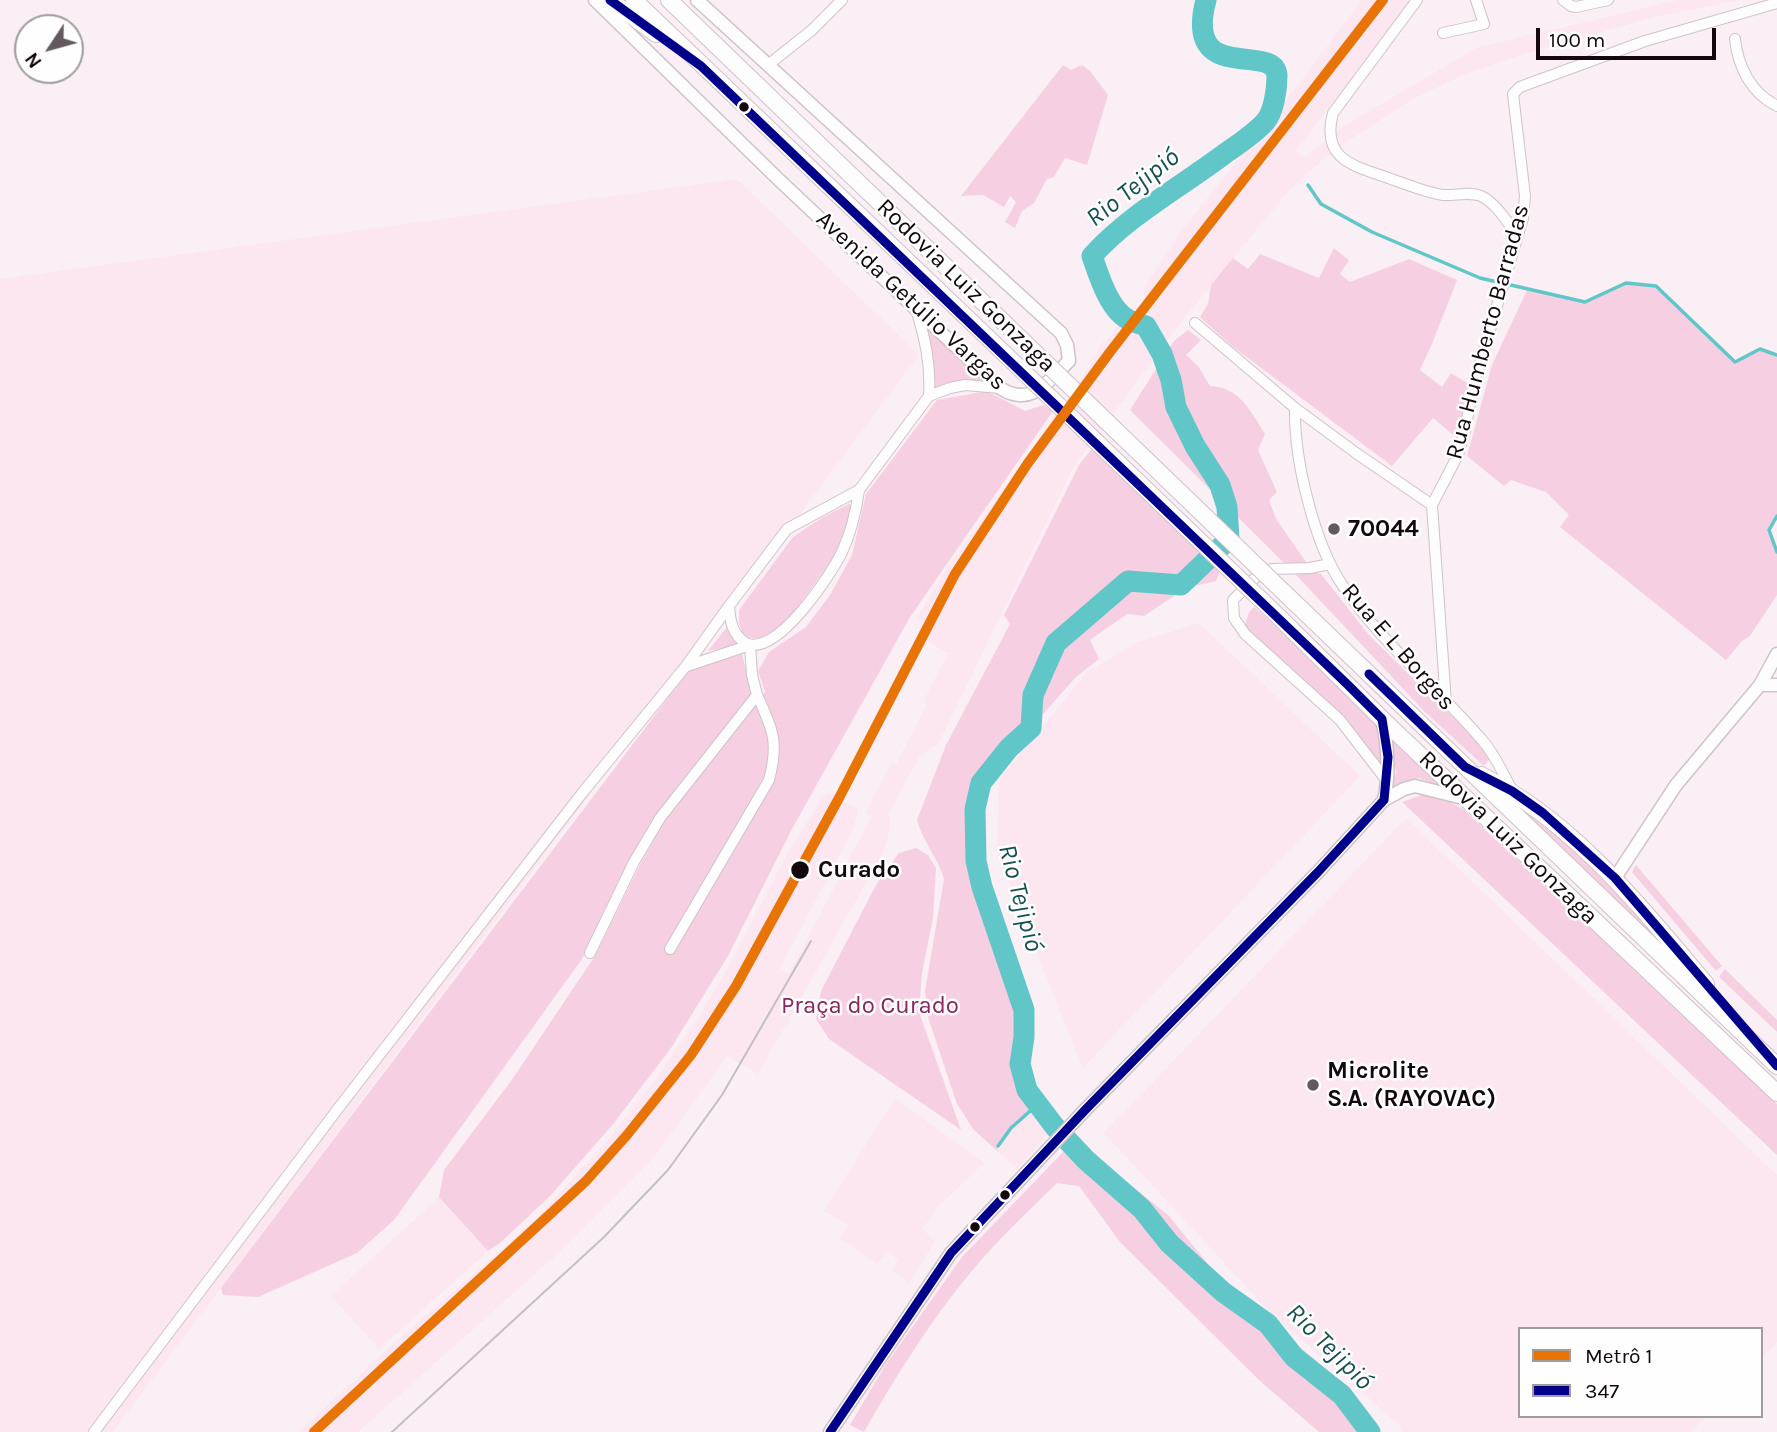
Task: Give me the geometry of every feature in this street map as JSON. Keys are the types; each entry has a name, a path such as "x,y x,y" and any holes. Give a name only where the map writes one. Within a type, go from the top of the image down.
{"highway":[{"path":"610,0 701,66"},
{"name":"Rodovia Luiz Gonzaga","path":"634,0 1280,618 1382,719 1777,1093"},
{"name":"Rodovia Luiz Gonzaga","path":"670,0 1773,1062"},
{"path":"1465,767 1512,791 1543,813 1615,878 1773,1062"}],"street":[{"name":"Avenida Getúlio Vargas","path":"595,0 777,178 1000,388 1017,397 1027,396 1044,385 1069,361 1067,345 1061,333 697,0"},
{"path":"768,65 812,30 842,0"},
{"path":"1416,0 1333,113 1329,128 1332,146 1348,164 1410,187 1447,195 1482,196 1517,235"},
{"path":"1443,33 1484,24 1476,0"},
{"path":"1563,0 1576,7 1608,0"},
{"name":"Rua Humberto Barradas","path":"1432,505 1458,455 1473,387 1523,218 1525,196 1513,94 1520,87 1645,41 1777,3"},
{"path":"1735,39 1742,71 1751,85 1777,106"},
{"path":"916,308 927,348 929,396"},
{"path":"1195,323 1295,408 1432,505 1446,703"},
{"path":"94,1432 340,1106 583,792 686,666 788,529 859,490 929,396 965,386 1000,388"},
{"name":"Rua E L Borges","path":"1295,408 1294,425 1317,531 1342,586 1381,633 1484,742 1512,791"},
{"path":"686,666 760,644 785,630 841,555 853,526 859,490"},
{"path":"1330,564 1261,572 1233,600 1234,618 1250,638 1340,720 1387,781"},
{"path":"729,606 730,620 735,632 750,645"},
{"path":"670,948 769,780 775,758 774,736 752,675 750,645"},
{"path":"1615,878 1676,785 1760,685 1777,654"},
{"path":"1760,685 1777,685"},
{"path":"590,953 634,862 660,818 757,695"},
{"path":"1382,719 1388,757 1384,800"},
{"path":"830,1432 951,1253 1384,800 1415,786 1467,799"}],"shaded area":[{"path":"1362,0 1411,0 1296,151 1305,157 1344,126 1476,48 1678,0 1740,0 1655,17 1530,52 1463,75 1413,99 1348,141 1321,161 1287,193 1180,323 1073,468 939,742 919,757 889,814 890,830 883,853 758,1074 727,1056 655,1156 554,1257 358,1432 299,1432 383,1353 536,1219 608,1140 655,1080 701,1013 728,968 788,852 822,798 829,793 858,809 854,827 780,969 789,974 871,817 865,813 892,763 896,765 927,704 924,700 948,653 917,636 921,623 917,618 942,576 1091,365 1100,345 1112,335 1127,313 1133,315 1145,298 1143,291 1146,285 1185,226 1292,93"},
{"path":"737,179 919,355 113,1432 0,1432 0,279"},
{"path":"1199,623 1360,776 1083,1068 997,853 999,780 1087,672 1140,641"},
{"path":"1406,818 1777,1175 1777,1342 1763,1357 1763,1327 1518,1327 1518,1418 1704,1418 1691,1432 1402,1432 1399,1425 1267,1309 1104,1133"},
{"path":"895,1098 984,1163 941,1204 922,1229 935,1241 909,1283 892,1270 898,1260 887,1251 877,1264 840,1238 848,1225 824,1211"},
{"path":"1038,1104 1055,1127 1017,1169 996,1150 1011,1128"},
{"path":"439,1197 488,1251 379,1349 331,1296"}],"green space":[{"path":"1063,65 1071,70 1082,65 1090,71 1108,95 1087,165 1065,158 1054,177 1047,179 1034,203 1022,211 1015,228 1005,222 1016,202 1010,196 1004,207 983,195 961,196"},
{"path":"1334,248 1349,260 1340,274 1350,282 1409,259 1457,280 1420,370 1442,387 1451,373 1469,384 1458,439 1433,418 1392,466 1232,346 1200,317 1208,304 1211,285 1233,258 1248,269 1260,254 1319,278"},
{"path":"1626,283 1656,286 1735,361 1760,349 1777,355 1777,516 1769,530 1777,552 1777,595 1750,636 1742,641 1726,660 1560,527 1569,515 1546,492 1511,480 1504,486 1467,456 1492,365 1528,288 1585,302"},
{"path":"923,317 991,384 934,390 933,368"},
{"path":"1188,330 1201,340 1186,355 1198,366 1210,386 1229,391 1243,402 1265,434 1258,450 1277,492 1269,500 1276,519 1313,572 1321,574 1369,635 1478,742 1490,758 1484,766 1425,712 1297,576 1130,410 1174,341"},
{"path":"987,391 1025,411 1043,405 1053,411 910,617 792,829 728,956 671,1048 614,1123 550,1196 488,1251 439,1197 444,1170 511,1081 595,956 666,819 765,692 758,671 769,652 806,627 830,595 852,555 866,494 937,400"},
{"path":"1094,446 1221,568 1216,581 1186,588 1144,616 1127,614 1090,640 1099,659 1076,677 981,784 975,809 976,861 982,887 1024,1010 1020,1064 1027,1090 1038,1104 1011,1128 996,1150 973,1129 957,1104 927,1014 925,991 944,879 917,820 946,745 1010,624 1004,615 1079,465"},
{"path":"849,504 853,506 851,519 839,550 782,629 766,639 750,638 742,633 739,610 793,537"},
{"path":"1254,607 1371,717 1381,734 1385,771 1343,719 1244,629 1249,612"},
{"path":"727,627 739,645 708,651"},
{"path":"742,653 751,694 655,818 629,861 582,959 394,1220 357,1253 258,1297 223,1295 221,1288 689,670"},
{"path":"1390,734 1448,790 1419,778 1389,789 1396,773"},
{"path":"1424,794 1442,798 1463,809 1777,1104 1777,1155 1402,802"},
{"path":"1521,808 1555,830 1609,881 1675,957 1649,934"},
{"name":"Praça do Curado","path":"916,848 928,855 936,868 933,918 922,973 919,1012 961,1130 829,1039 816,1019 821,991 877,883 899,853"},
{"path":"1636,865 1722,966 1716,971 1632,872"},
{"path":"1725,969 1777,1020 1777,1032 1719,977"},
{"path":"1069,1135 1169,1216 1216,1274 1346,1387 1377,1432 1319,1432 1260,1381 1120,1242 1079,1186 1057,1183 991,1249 941,1310 888,1390 864,1432 850,1425 886,1364 962,1257 1065,1150 1060,1146"}],"waterway":[{"name":"Rio Tejipió","path":"1206,0 1202,27 1207,44 1218,53 1273,66 1277,81 1271,112 1250,136 1138,215 1092,256 1110,301 1129,320 1146,326 1162,354 1176,407 1195,446 1220,485 1227,507 1229,539 1181,585 1128,581 1056,643 1033,695 1031,728 1009,748 981,783 975,809 976,861 982,887 1024,1010 1020,1064 1027,1090 1055,1127 1086,1160 1142,1209 1169,1243 1223,1292 1268,1324 1294,1357 1342,1395 1370,1432"},
{"path":"1308,185 1321,204 1372,232 1480,278 1585,302 1626,283 1656,286 1735,362 1760,349 1777,355"},
{"path":"1777,516 1769,530 1777,552"},
{"path":"998,1146 1011,1128 1038,1104"}],"tram line":[{"path":"392,1432 604,1237 668,1170 722,1095 811,941"}],"metro line":[{"name":"1","path":"314,1432 586,1181 691,1055 736,986 839,798 955,574 1028,463 1110,352 1383,0"}],"transit line":[{"name":"347","path":"610,0 701,66 1348,685 1382,719 1388,757 1384,800 951,1253 830,1432"},
{"name":"347","path":"1369,674 1465,767 1512,791 1543,813 1615,878 1777,1066"}],"place":[{"name":"70044","path":"1334,529"},
{"name":"Curado","path":"800,870"},
{"name":"Microlite S.A. (RAYOVAC)","path":"1313,1085"}]}
